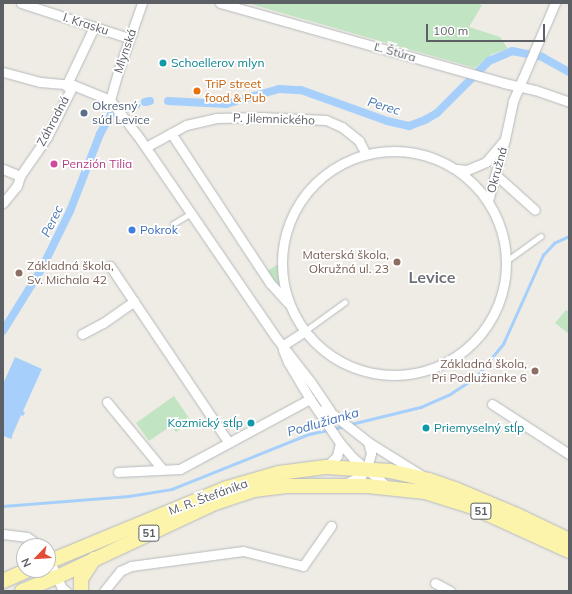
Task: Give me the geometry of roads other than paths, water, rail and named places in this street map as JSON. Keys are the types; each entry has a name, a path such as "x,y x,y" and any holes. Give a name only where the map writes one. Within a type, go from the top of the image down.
{"main road":[{"name":"M. R. Štefánika","path":"56,557 227,488 279,473 326,467 366,468 390,471 429,480 455,489 517,515 569,540"},
{"name":"M. R. Štefánika","path":"57,577 204,507 244,493 287,486 344,485 388,487 435,494 470,506 569,551"},
{"path":"81,591 81,579 94,559"},
{"path":"3,581 16,575"},
{"name":"51","path":"22,591 57,577"}],"street":[{"name":"I. Krasku","path":"21,3 129,38"},
{"name":"Mlynská","path":"110,100 129,38 142,3"},
{"name":"Ľ. Štúra","path":"220,3 539,92 569,102"},
{"name":"Okružná","path":"488,201 505,139 513,101 556,3"},
{"name":"Záhradná","path":"3,203 16,186 20,176 47,137 94,27"},
{"path":"3,72 40,82 69,86 110,100"},
{"name":"M. R. Štefánika","path":"110,100 146,147 282,346 310,381 330,411"},
{"name":"P. Jilemnického","path":"146,147 186,125 216,118 250,117 326,120 342,127 359,141 366,154"},
{"path":"171,133 270,283 290,305"},
{"name":"Okružná","path":"456,168 467,170 486,162 505,139"},
{"name":"Okružná","path":"398,149 420,152 439,159 456,168 488,201 502,236 505,262 502,292 488,324 479,336 466,348 432,369 409,374 390,375 362,371 338,361 318,346 305,331 290,305 283,276 282,255 285,237 293,217 311,188 323,177 353,158 366,154 398,149"},
{"path":"3,169 20,176"},
{"path":"496,175 536,210"},
{"path":"111,266 229,443"},
{"path":"82,334 103,323 134,301"},
{"path":"282,346 305,331"},
{"name":"M. R. Štefánika","path":"282,346 288,362 310,400 337,440 353,458 388,487"},
{"path":"118,472 180,469 310,400 310,381"},
{"name":"M. R. Štefánika","path":"310,400 330,411 368,442 429,480"},
{"path":"107,402 162,469"},
{"path":"492,404 569,454"},
{"path":"326,467 337,456 337,440"},
{"path":"366,468 371,453 368,442"},
{"name":"M. R. Štefánika","path":"344,485 361,476 366,468"},
{"path":"104,591 120,571 131,566 243,551 303,566 329,530"},
{"path":"3,534 28,538"},
{"path":"57,577 62,588 66,591"},
{"path":"435,583 450,591"}],"lane":[{"path":"173,224 191,213"},
{"path":"505,262 541,236"},
{"path":"305,331 345,302"}],"water":[{"path":"15,357 42,369 23,411 25,413 23,416 21,415 12,439 3,436 3,384"}],"waterway":[{"name":"Perec","path":"168,101 226,104 279,89 301,90 387,121 409,126 425,120 437,113 489,61 512,51 542,57 569,72"},
{"name":"Perec","path":"145,102 150,101"},
{"name":"Perec","path":"129,108 136,105"},
{"name":"Perec","path":"3,331 42,268 70,211 100,134 110,116"},
{"name":"Podlužianka","path":"351,424 421,407 450,394 476,377 503,344 543,255 554,243 569,236"},
{"name":"Podlužianka","path":"333,429 344,426"},
{"name":"Podlužianka","path":"3,506 129,496 172,489 309,434 328,430"}],"place":[{"name":"Schoellerov mlyn","path":"163,63"},
{"name":"TriP street food & Pub","path":"197,91"},
{"name":"Okresný súd Levice","path":"84,113"},
{"name":"Penzión Tilia","path":"54,164"},
{"name":"Pokrok","path":"132,230"},
{"name":"Materská škola, Okružná ul. 23","path":"397,262"},
{"name":"Základná škola, Sv. Michala 42","path":"19,273"},
{"name":"Základná škola, Pri Podlužianke 6","path":"535,371"},
{"name":"Kozmický stĺp","path":"251,423"},
{"name":"Priemyselný stĺp","path":"426,428"}],"district":[{"name":"Levice","path":"432,277"}]}
